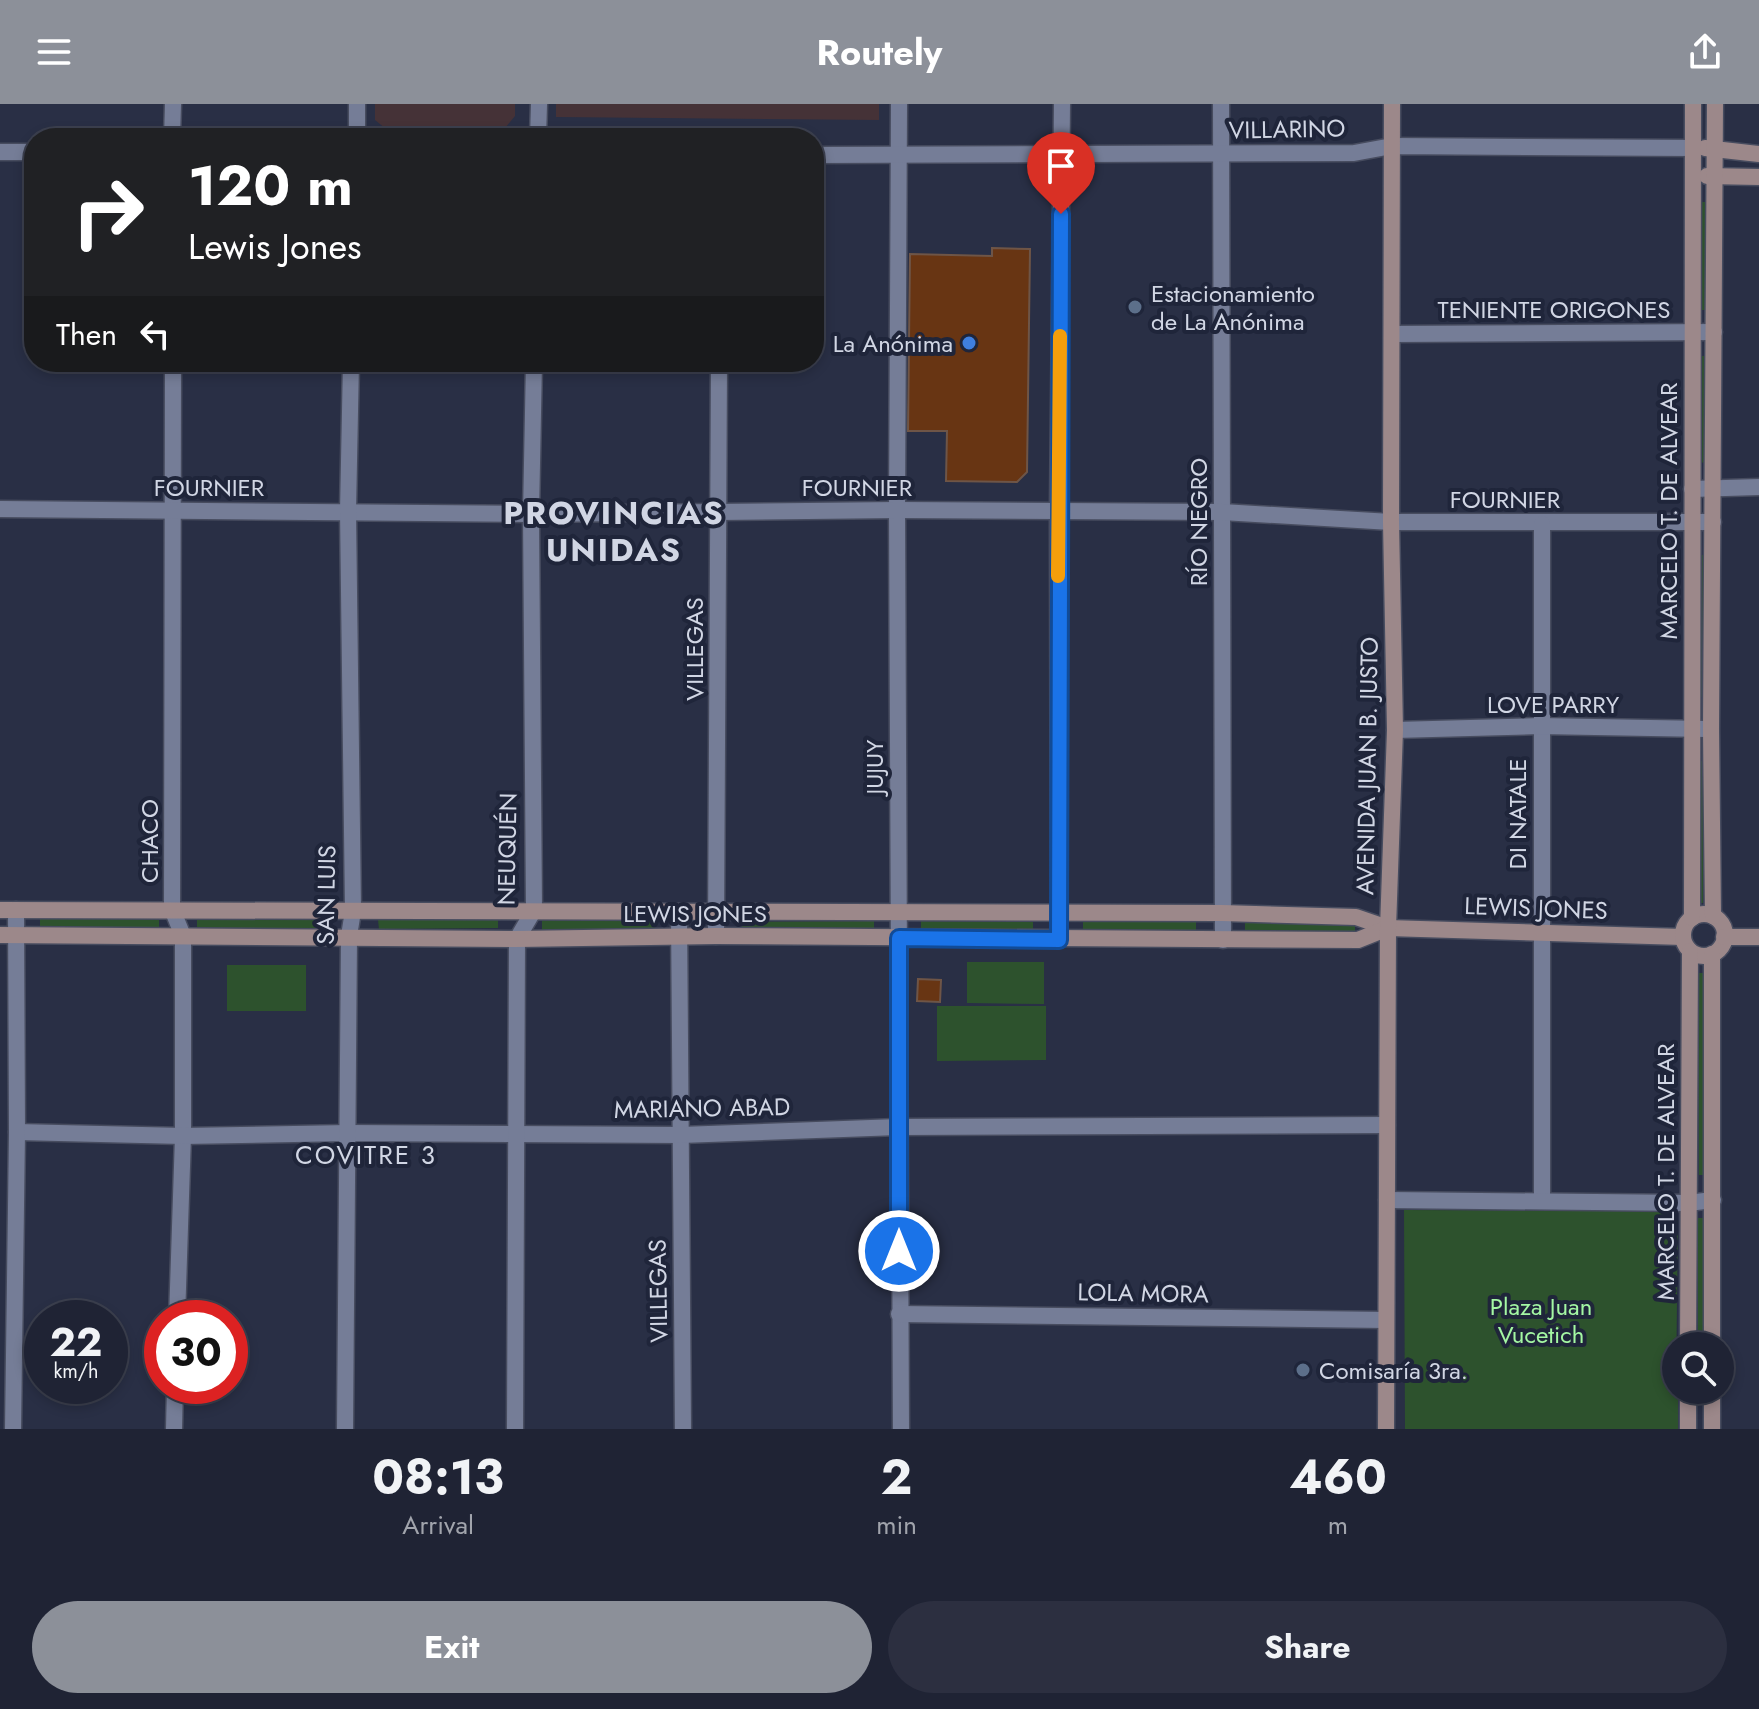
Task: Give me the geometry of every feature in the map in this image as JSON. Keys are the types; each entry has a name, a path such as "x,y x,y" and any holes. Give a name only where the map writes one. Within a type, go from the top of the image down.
{"main road":[{"name":"AVENIDA JUAN B. JUSTO","path":"1386,1429 1388,928 1395,730 1391,522 1392,104"},
{"name":"MARCELO T. DE ALVEAR","path":"1692,918 1693,104"},
{"name":"MARCELO T. DE ALVEAR","path":"1713,916 1711,729 1715,104"},
{"name":"VILLARINO","path":"1693,148 1759,154"},
{"path":"1693,176 1759,177"},
{"name":"LEWIS JONES","path":"8,910 1222,913 1356,917 1388,928 1541,932 1686,944"},
{"path":"1700,914 1713,916 1723,927 1724,937 1721,947 1703,956 1686,944 1684,927 1700,914"},
{"name":"LEWIS JONES","path":"0,935 1358,940 1388,928"},
{"path":"1724,937 1759,937"},
{"name":"MARCELO T. DE ALVEAR","path":"1686,944 1688,1332"},
{"name":"MARCELO T. DE ALVEAR","path":"1712,954 1712,1332"},
{"path":"1688,1404 1688,1429"},
{"path":"1712,1404 1712,1429"}],"street":[{"path":"172,128 173,104"},
{"path":"357,104 357,128"},
{"path":"538,128 539,104"},
{"name":"JUJUY","path":"899,104 897,510 901,1429"},
{"path":"1059,940 1058,511 1062,104"},
{"name":"RÍO NEGRO","path":"1221,104 1223,940"},
{"name":"VILLARINO","path":"824,155 1354,153 1392,146 1693,148"},
{"path":"0,152 24,152"},
{"name":"TENIENTE ORIGONES","path":"1393,334 1714,332"},
{"name":"CHACO","path":"173,372 172,909 183,936 183,1136 178,1300"},
{"name":"SAN LUIS","path":"345,1429 349,936 353,911 348,511 351,372"},
{"name":"NEUQUÉN","path":"515,1429 517,939 534,910 531,514 534,372"},
{"name":"VILLEGAS","path":"716,936 719,372"},
{"path":"1692,489 1759,487"},
{"name":"FOURNIER","path":"0,509 531,514 897,510 1222,512 1391,522 1713,522"},
{"name":"DI NATALE","path":"1542,524 1542,1201"},
{"name":"LOVE PARRY","path":"1395,730 1540,726 1711,729"},
{"path":"8,910 18,935 13,1429"},
{"name":"VILLEGAS","path":"679,913 683,1429"},
{"name":"MARIANO ABAD","path":"17,1132 183,1136 348,1133 681,1135 898,1127 1387,1125"},
{"path":"1387,1200 1688,1203 1713,1200"},
{"name":"LOLA MORA","path":"899,1314 1386,1320"},
{"path":"174,1429 175,1404"}],"shaded area":[{"path":"375,104 515,104 515,116 505,128 385,128 375,120"},
{"path":"556,104 879,104 879,120 556,117"}],"green space":[{"path":"1701,202 1706,202 1706,310 1701,310"},
{"path":"1701,356 1705,356 1705,462 1701,463"},
{"path":"1699,555 1704,555 1704,697 1699,697"},
{"path":"1699,761 1703,761 1703,903 1699,903"},
{"path":"159,918 159,928 40,929 40,919"},
{"path":"329,919 329,928 197,929 197,920"},
{"path":"498,919 498,928 379,929 378,920"},
{"path":"542,920 655,920 655,930 542,930"},
{"path":"874,921 874,930 742,931 742,922"},
{"path":"921,921 1033,922 1033,931 921,930"},
{"path":"1083,921 1196,922 1196,931 1083,930"},
{"path":"1245,922 1355,923 1355,932 1245,932"},
{"path":"967,962 1044,962 1044,1004 967,1003"},
{"path":"227,965 306,965 306,1011 227,1011"},
{"path":"1698,973 1703,973 1703,1175 1699,1175"},
{"path":"937,1006 1046,1006 1046,1060 937,1061"},
{"name":"Plaza Juan Vucetich","path":"1404,1210 1678,1211 1677,1332 1662,1332 1662,1404 1678,1404 1678,1429 1405,1429"},
{"path":"1698,1218 1703,1218 1703,1332 1698,1332"}],"building":[{"name":"La Anónima","path":"992,248 1030,249 1027,472 1017,482 946,481 947,431 908,431 910,254 992,256"},
{"path":"918,979 941,980 940,1002 917,1001"}],"slow traffic":[{"path":"1058,576 1060,336"}],"place":[{"name":"Estacionamiento de La Anónima","path":"1135,307"},
{"name":"La Anónima","path":"969,343"},
{"name":"Comisaría 3ra.","path":"1303,1370"}],"district":[{"name":"PROVINCIAS UNIDAS","path":"614,532"},
{"name":"COVITRE 3","path":"366,1155"}],"route":[{"path":"899,1251 899,938 1059,940 1061,214"}]}
